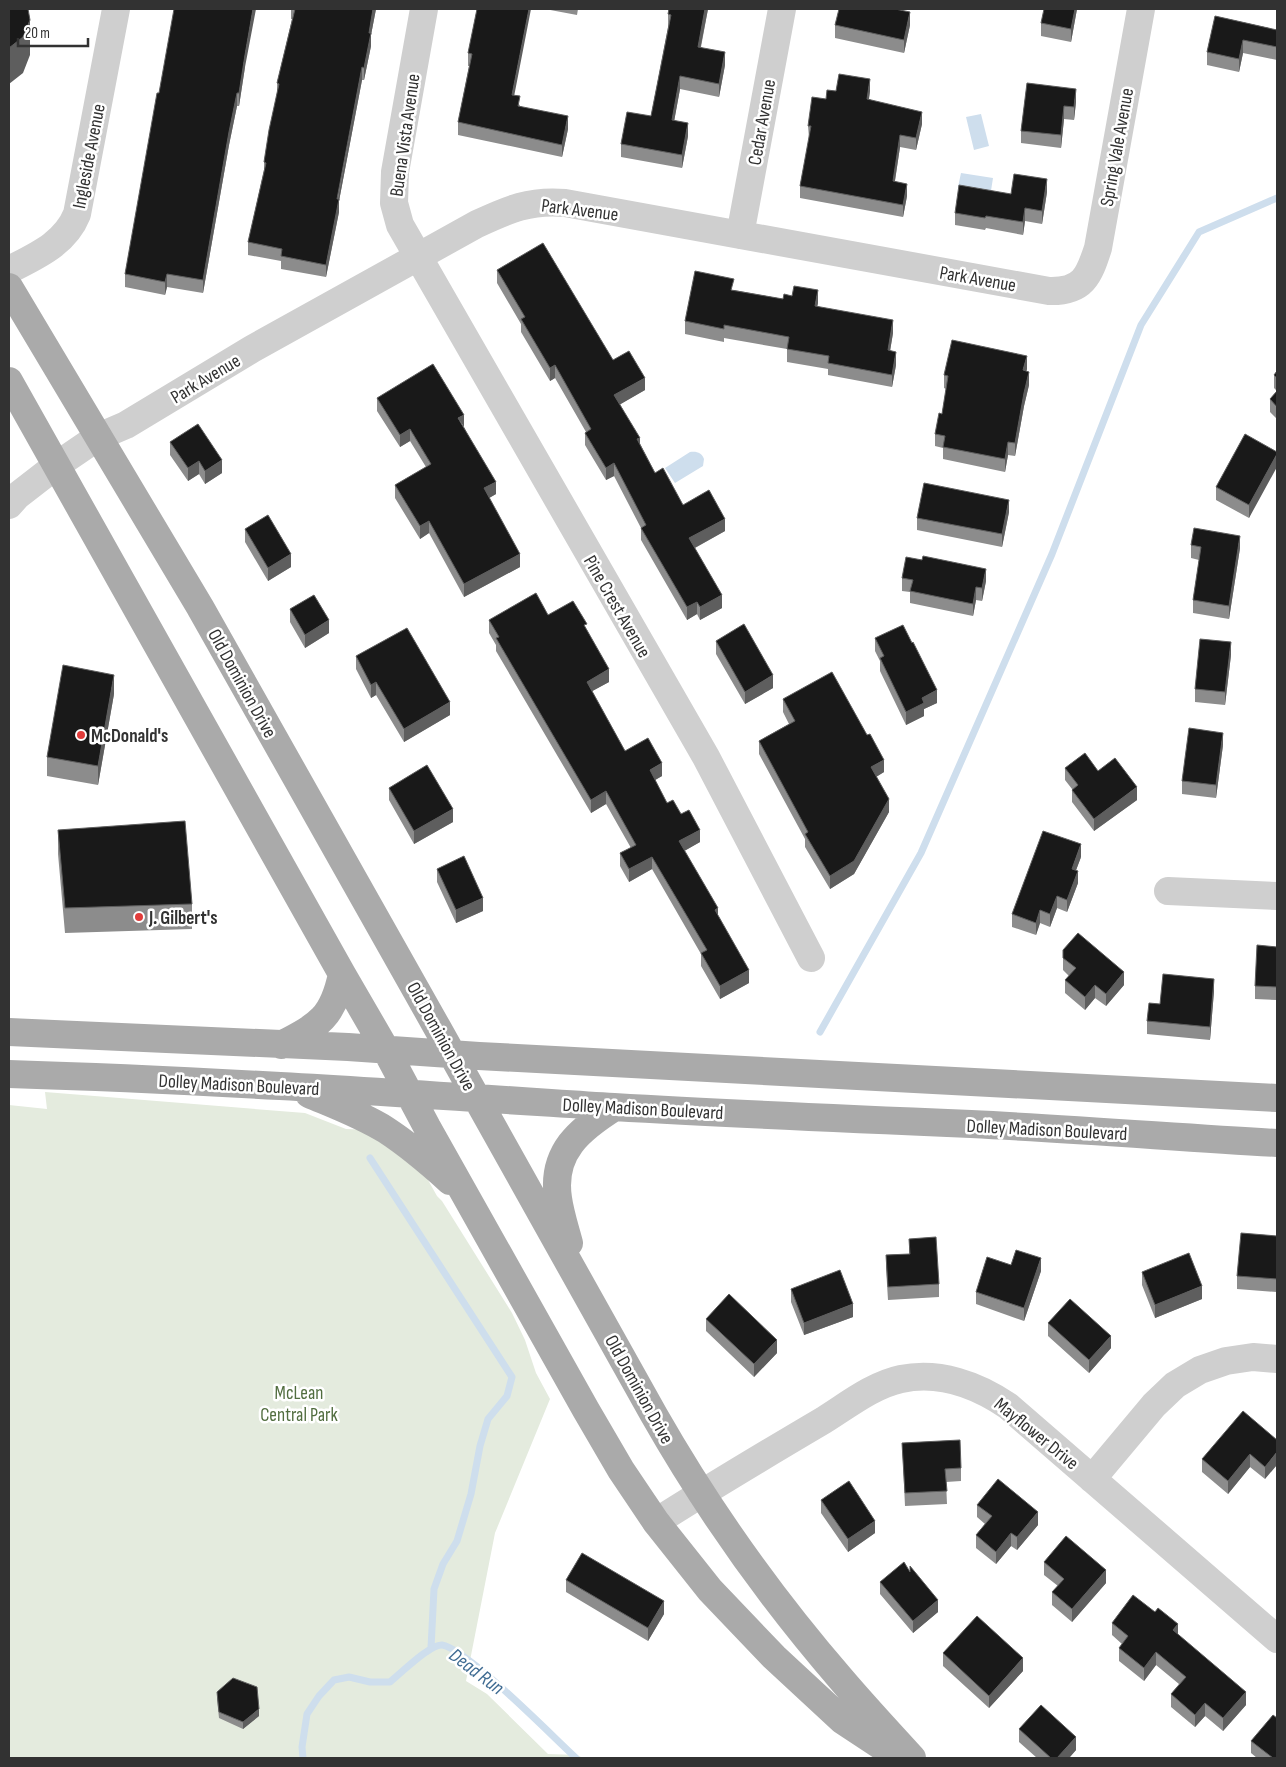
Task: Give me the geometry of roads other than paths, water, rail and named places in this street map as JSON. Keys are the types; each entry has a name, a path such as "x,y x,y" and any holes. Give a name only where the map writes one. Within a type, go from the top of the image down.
{"main road":[{"name":"Old Dominion Drive","path":"9,287 205,616 654,1415 701,1493 794,1621 840,1678 912,1758"},
{"path":"9,380 386,1050 426,1127 625,1477 656,1522 710,1590 774,1657 842,1720 899,1758"},
{"path":"282,1045 306,1032 326,1016 338,994 342,974"},
{"path":"9,1032 386,1050 1277,1098"},
{"name":"Dolley Madison Boulevard","path":"9,1074 88,1076 409,1093 614,1107 875,1121 973,1124 1277,1143"},
{"path":"294,1087 354,1113 385,1129 464,1193"},
{"path":"577,1276 558,1198 557,1176 559,1166 566,1150 576,1136 614,1107"}],"street":[{"name":"Ingleside Avenue","path":"9,270 54,245 68,232 73,224 80,204 116,9"},
{"name":"Buena Vista Avenue","path":"417,257 400,225 394,203 394,189 395,172 424,9"},
{"name":"Cedar Avenue","path":"740,235 782,9"},
{"name":"Spring Vale Avenue","path":"1081,283 1090,271 1098,248 1141,9"},
{"name":"Park Avenue","path":"98,436 126,425 252,349 492,217 516,207 541,202 574,205 1049,291 1068,290 1081,283"},
{"name":"Pine Crest Avenue","path":"417,257 706,757 811,958"},
{"path":"9,505 17,496 98,436"},
{"path":"1168,891 1277,896"},
{"path":"1092,1479 1154,1405 1175,1385 1200,1370 1226,1361 1253,1357 1277,1359"},
{"name":"Mayflower Drive","path":"656,1522 701,1493 888,1382 916,1377 947,1379 978,1389 1008,1406 1277,1639"}],"water":[{"path":"981,114 989,146 974,150 966,117"},
{"path":"961,173 993,178 990,197 979,191 958,187"},
{"path":"690,452 697,452 702,455 704,459 703,466 675,483 665,468"}],"waterway":[{"path":"820,1032 921,853 1052,554 1141,325 1199,232 1277,198"},
{"path":"370,1158 512,1377 507,1396 488,1419 480,1446 471,1494 457,1541 443,1564 434,1589 431,1648"},
{"name":"Dead Run","path":"303,1758 302,1747 307,1714 319,1696 334,1680 349,1677 370,1682 390,1682 430,1649 442,1645 454,1650 489,1677 576,1758"}],"place":[{"name":"McDonald's","path":"81,735"},
{"name":"J. Gilbert's","path":"139,917"}],"park label":[{"name":"McLean Central Park","path":"299,1403"}]}
